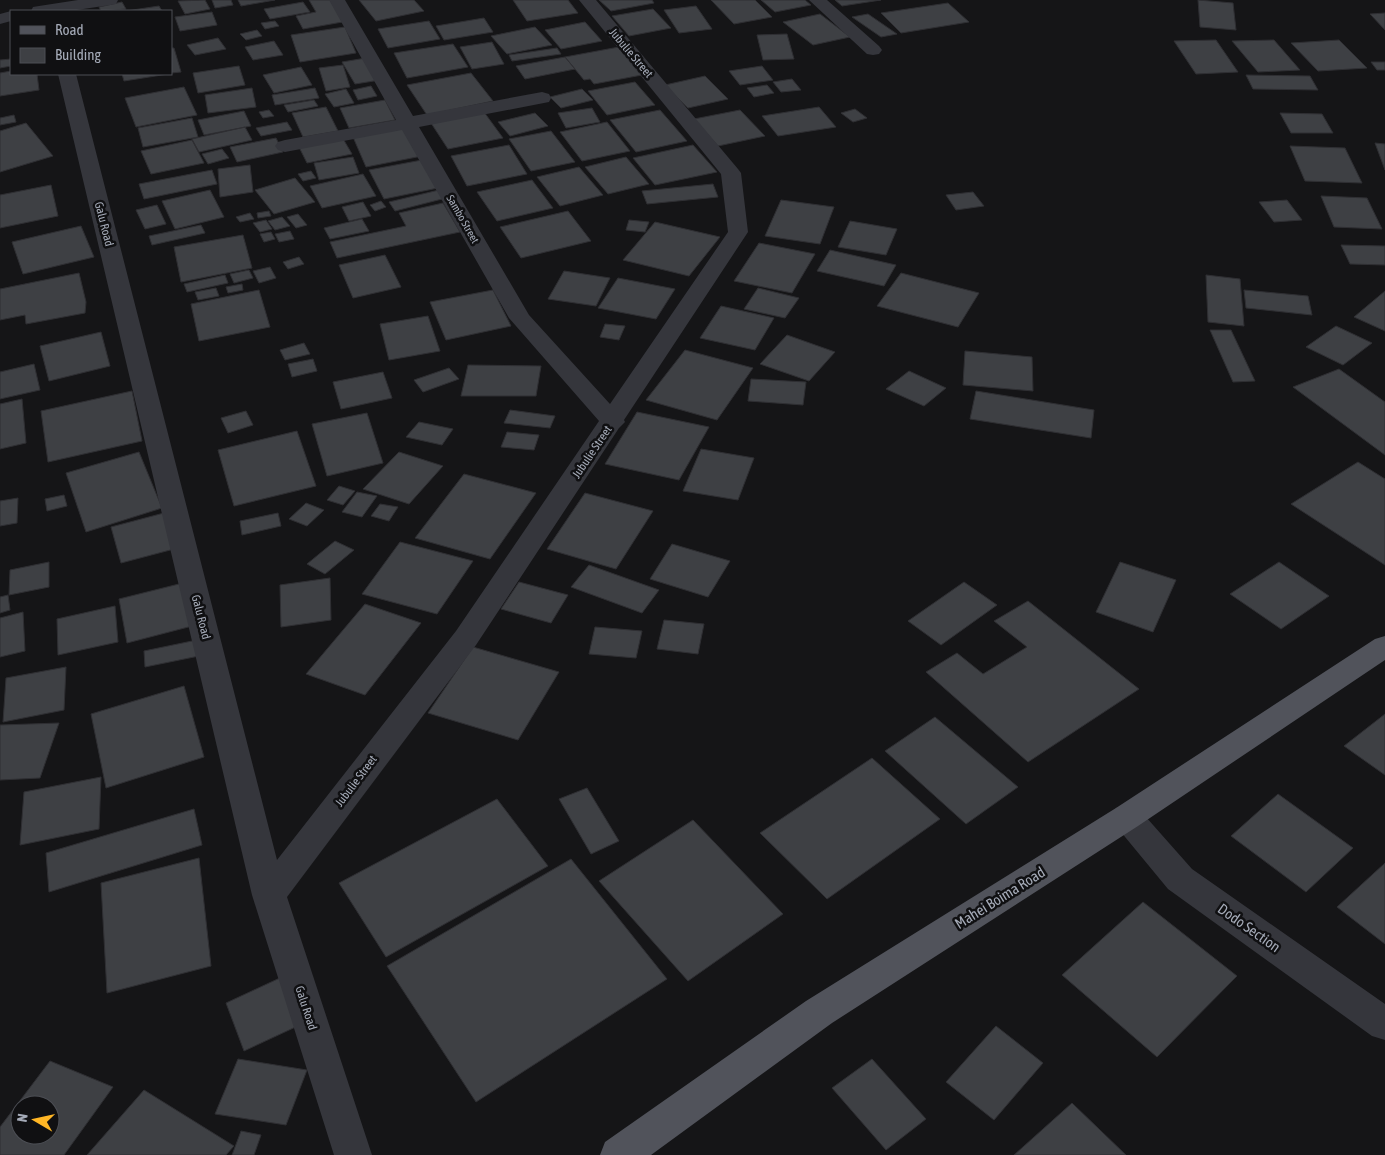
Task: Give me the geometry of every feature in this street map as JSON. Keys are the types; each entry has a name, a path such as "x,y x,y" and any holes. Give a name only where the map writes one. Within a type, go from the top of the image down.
{"main road":[{"name":"Mahei Boima Road","path":"619,1155 820,1012 1127,817 1385,646"}],"street":[{"path":"48,8 110,0"},
{"name":"Sambo Street","path":"337,0 520,318 613,422"},
{"name":"Jubulie Street","path":"269,895 466,638 613,422 738,232 731,173 587,0"},
{"path":"817,0 873,50"},
{"name":"Galu Road","path":"67,75 269,895 354,1155"},
{"path":"285,146 542,98"},
{"name":"Dodo Section","path":"1127,817 1180,879 1385,1024"}],"building":[{"path":"205,0 210,9 185,14 178,1"},
{"path":"212,0 231,0 233,5 215,8"},
{"path":"238,0 275,0 241,6"},
{"path":"309,0 335,0 348,21 303,29 296,16 316,12"},
{"path":"359,0 414,0 424,11 376,21"},
{"path":"513,0 568,0 578,13 527,21"},
{"path":"599,0 652,0 654,3 611,11"},
{"path":"711,0 755,0 772,17 734,24"},
{"path":"761,0 805,0 811,5 775,12"},
{"path":"835,0 881,0 842,6"},
{"path":"1198,0 1233,3 1236,30 1200,27"},
{"path":"122,2 126,9 100,10 99,7"},
{"path":"303,2 310,12 270,19 264,9"},
{"path":"948,3 969,22 901,33 881,13"},
{"path":"159,6 161,10 133,10"},
{"path":"696,6 712,29 679,33 664,10"},
{"path":"653,9 671,28 629,36 612,16"},
{"path":"212,12 217,25 180,31 175,17"},
{"path":"1385,13 1385,30 1370,14"},
{"path":"820,14 850,37 813,45 783,22"},
{"path":"868,14 897,34 881,37 852,17"},
{"path":"484,18 493,32 444,40 436,26"},
{"path":"275,21 279,26 265,29 261,23"},
{"path":"429,21 440,39 388,48 378,29"},
{"path":"585,22 602,41 561,49 545,30"},
{"path":"345,27 356,53 300,62 291,35"},
{"path":"535,27 552,45 507,54 491,36"},
{"path":"257,30 262,36 246,40 240,34"},
{"path":"787,34 794,59 763,60 757,35"},
{"path":"218,38 226,49 195,55 187,45"},
{"path":"1216,40 1238,72 1196,74 1174,41"},
{"path":"1274,40 1300,70 1258,72 1232,41"},
{"path":"1339,40 1367,68 1318,71 1291,43"},
{"path":"274,41 283,55 253,60 245,47"},
{"path":"492,42 504,64 472,69 460,47"},
{"path":"453,44 468,67 407,78 394,53"},
{"path":"619,47 642,75 594,84 590,79 584,80 565,57"},
{"path":"172,48 174,48 181,72 172,73"},
{"path":"557,48 561,54 512,61 509,55"},
{"path":"565,57 575,69 525,79 516,66"},
{"path":"366,58 380,80 355,84 342,62"},
{"path":"10,59 10,66 0,68 0,60"},
{"path":"1371,62 1385,62 1385,70 1377,70"},
{"path":"343,65 350,87 326,91 319,68"},
{"path":"239,66 245,85 198,93 193,73"},
{"path":"762,66 773,80 740,85 729,71"},
{"path":"301,67 312,85 274,93 263,75"},
{"path":"10,71 10,75 37,75 39,90 0,96 0,73"},
{"path":"471,73 493,101 427,115 407,85"},
{"path":"122,75 162,75 124,81"},
{"path":"1246,75 1310,76 1318,90 1253,89"},
{"path":"705,76 728,99 688,108 665,85"},
{"path":"792,79 801,90 781,92 773,82"},
{"path":"635,82 655,105 607,115 588,91"},
{"path":"767,85 774,93 754,97 747,88"},
{"path":"371,86 377,96 358,100 353,90"},
{"path":"184,87 197,115 136,127 125,98"},
{"path":"252,88 256,107 208,113 205,95"},
{"path":"315,88 319,98 275,105 272,95"},
{"path":"346,89 354,103 334,107 325,94"},
{"path":"582,89 593,100 561,108 550,97"},
{"path":"314,100 318,106 288,112 284,105"},
{"path":"385,100 395,120 349,128 340,108"},
{"path":"326,107 338,131 303,137 292,113"},
{"path":"819,107 836,127 778,136 762,116"},
{"path":"592,108 600,122 566,128 558,113"},
{"path":"855,109 867,118 853,122 841,113"},
{"path":"269,110 274,116 263,118 259,112"},
{"path":"660,110 687,141 636,152 610,120"},
{"path":"740,110 765,136 718,146 694,119"},
{"path":"244,111 251,126 204,135 198,120"},
{"path":"484,112 503,138 448,149 431,123"},
{"path":"535,113 548,126 510,136 498,122"},
{"path":"1280,113 1322,114 1333,133 1291,133"},
{"path":"14,115 16,122 0,125 0,118"},
{"path":"192,118 198,137 143,147 138,128"},
{"path":"287,122 292,130 261,136 256,128"},
{"path":"607,122 630,151 582,161 560,132"},
{"path":"26,123 53,156 0,172 0,131"},
{"path":"245,127 252,140 199,152 192,139"},
{"path":"407,128 422,156 366,167 353,137"},
{"path":"551,131 575,162 531,171 509,139"},
{"path":"342,137 352,154 307,163 298,145"},
{"path":"276,138 283,152 237,162 230,147"},
{"path":"192,140 204,163 151,174 141,151"},
{"path":"1375,143 1385,144 1385,170"},
{"path":"509,145 527,174 467,186 451,156"},
{"path":"693,145 717,172 655,185 633,158"},
{"path":"1290,146 1345,148 1362,183 1305,181"},
{"path":"222,149 229,158 208,164 202,154"},
{"path":"353,157 359,173 319,180 314,163"},
{"path":"626,157 649,184 608,194 585,167"},
{"path":"422,160 438,188 384,199 369,170"},
{"path":"250,165 253,192 220,197 218,169"},
{"path":"579,167 603,195 560,206 537,177"},
{"path":"212,170 217,184 144,199 139,184"},
{"path":"311,171 316,178 303,181 298,174"},
{"path":"363,174 376,196 322,208 310,186"},
{"path":"295,178 315,202 274,214 255,190"},
{"path":"532,180 553,208 497,221 477,192"},
{"path":"713,184 718,197 647,204 642,191"},
{"path":"51,185 58,216 0,228 0,195"},
{"path":"210,190 224,217 175,229 162,201"},
{"path":"439,190 446,198 395,211 389,202"},
{"path":"973,192 984,206 956,210 946,195"},
{"path":"1321,196 1367,198 1382,229 1334,227"},
{"path":"781,200 834,207 820,244 765,236"},
{"path":"1287,200 1302,220 1274,222 1259,202"},
{"path":"381,201 386,207 375,211 370,205"},
{"path":"363,202 371,216 349,221 342,207"},
{"path":"443,203 460,232 337,258 330,242 406,226 399,213"},
{"path":"157,205 166,224 145,229 136,210"},
{"path":"269,211 271,216 258,218 257,213"},
{"path":"568,211 591,241 521,258 500,227"},
{"path":"250,213 254,219 240,222 236,217"},
{"path":"298,214 307,225 296,228 287,217"},
{"path":"282,217 290,226 275,230 268,221"},
{"path":"362,219 369,231 330,239 324,228"},
{"path":"266,220 272,229 260,232 253,223"},
{"path":"629,220 649,222 645,232 626,230"},
{"path":"850,221 897,229 886,255 838,247"},
{"path":"655,222 720,237 689,276 623,260"},
{"path":"201,225 205,233 152,245 149,236"},
{"path":"81,226 94,257 23,274 12,242"},
{"path":"290,231 294,239 279,242 275,234"},
{"path":"271,232 275,239 264,242 260,234"},
{"path":"243,235 252,268 181,282 174,247"},
{"path":"759,243 815,254 792,293 734,281"},
{"path":"1341,245 1385,246 1385,265 1350,264"},
{"path":"830,250 896,265 884,286 817,271"},
{"path":"385,255 401,287 353,298 339,265"},
{"path":"299,257 304,264 288,269 283,262"},
{"path":"270,267 276,278 259,283 253,271"},
{"path":"249,270 253,278 234,283 230,274"},
{"path":"564,271 610,278 596,306 548,299"},
{"path":"79,273 86,302 85,313 26,324 25,315 0,320 0,289"},
{"path":"901,273 979,293 958,327 877,306"},
{"path":"225,275 228,283 187,292 184,284"},
{"path":"1206,275 1240,279 1244,326 1208,322"},
{"path":"618,278 675,289 656,319 598,308"},
{"path":"242,284 243,290 228,293 226,287"},
{"path":"216,288 219,296 198,300 195,292"},
{"path":"758,288 799,298 785,318 744,309"},
{"path":"259,290 270,327 199,341 191,304"},
{"path":"493,290 511,326 446,340 430,302"},
{"path":"1244,290 1308,296 1312,315 1246,308"},
{"path":"1385,291 1385,331 1354,317"},
{"path":"721,306 774,318 755,350 700,338"},
{"path":"428,316 440,351 389,360 380,324"},
{"path":"605,324 625,326 619,340 600,337"},
{"path":"1336,326 1372,343 1343,365 1306,347"},
{"path":"1210,330 1231,330 1255,381 1233,382"},
{"path":"101,332 110,366 49,381 40,346"},
{"path":"787,335 835,352 809,381 760,364"},
{"path":"304,343 310,354 285,360 280,350"},
{"path":"685,350 753,368 717,420 646,400"},
{"path":"965,351 1032,357 1033,391 963,385"},
{"path":"313,359 317,371 292,377 288,364"},
{"path":"34,364 40,390 0,399 0,372"},
{"path":"468,365 541,366 536,396 461,396"},
{"path":"449,368 459,379 423,392 414,380"},
{"path":"1339,369 1385,402 1385,455 1293,387"},
{"path":"909,371 946,388 924,406 886,389"},
{"path":"383,372 392,398 341,409 333,382"},
{"path":"751,379 806,382 803,405 748,401"},
{"path":"132,391 142,441 48,462 41,411"},
{"path":"976,391 1094,410 1091,438 970,419"},
{"path":"22,399 26,443 0,449 0,404"},
{"path":"510,410 555,416 550,428 504,423"},
{"path":"246,411 253,425 228,433 221,418"},
{"path":"637,412 709,427 679,480 605,464"},
{"path":"367,413 383,463 327,476 312,424"},
{"path":"419,422 453,429 442,445 406,437"},
{"path":"297,431 316,486 234,506 218,450"},
{"path":"507,432 539,435 534,450 501,447"},
{"path":"701,449 754,458 738,500 683,491"},
{"path":"139,452 162,508 86,532 66,473"},
{"path":"399,452 443,466 409,504 363,489"},
{"path":"1358,462 1385,479 1385,565 1291,504"},
{"path":"464,474 536,493 490,559 415,538"},
{"path":"339,486 355,491 343,505 327,500"},
{"path":"357,492 377,496 362,517 342,512"},
{"path":"585,493 653,511 616,569 547,549"},
{"path":"64,495 67,506 47,511 45,499"},
{"path":"18,498 17,523 0,526 0,501"},
{"path":"306,503 324,510 307,526 289,519"},
{"path":"380,504 398,507 389,521 371,516"},
{"path":"164,513 174,549 121,563 111,527"},
{"path":"278,513 281,526 242,535 240,521"},
{"path":"335,541 354,550 325,574 307,564"},
{"path":"400,542 473,561 437,614 362,594"},
{"path":"672,544 730,561 708,597 650,579"},
{"path":"49,562 49,587 9,595 10,570"},
{"path":"1120,562 1176,580 1153,632 1096,612"},
{"path":"1279,562 1329,596 1281,629 1230,594"},
{"path":"589,565 659,590 642,613 571,587"},
{"path":"330,578 331,620 281,627 280,585"},
{"path":"187,582 196,625 127,643 119,599"},
{"path":"519,582 568,595 551,623 501,609"},
{"path":"964,582 997,605 941,645 908,621"},
{"path":"8,595 10,610 0,613 0,597"},
{"path":"1028,601 1139,689 1028,762 926,672 957,653 983,674 1027,647 994,621"},
{"path":"365,604 421,623 365,695 306,674"},
{"path":"115,606 118,642 58,655 57,619"},
{"path":"23,612 25,651 0,657 0,618"},
{"path":"664,620 704,624 698,654 657,649"},
{"path":"595,627 642,631 636,658 589,654"},
{"path":"197,640 199,656 145,667 144,651"},
{"path":"473,647 559,672 518,740 428,713"},
{"path":"66,667 64,710 3,722 6,678"},
{"path":"184,686 204,757 106,788 91,714"},
{"path":"1385,714 1385,775 1344,746"},
{"path":"935,717 1018,787 966,824 885,751"},
{"path":"59,723 40,778 0,780 0,725"},
{"path":"872,758 940,819 827,899 760,833"},
{"path":"101,777 99,829 20,845 24,792"},
{"path":"587,788 619,841 591,854 559,799"},
{"path":"1278,794 1353,848 1306,892 1231,836"},
{"path":"497,799 548,866 386,957 339,883"},
{"path":"194,809 202,845 49,892 46,853"},
{"path":"693,820 783,914 688,981 599,881"},
{"path":"199,858 211,966 107,993 101,883"},
{"path":"571,859 667,979 476,1102 387,966"},
{"path":"1385,863 1385,944 1337,907"},
{"path":"1143,902 1237,976 1157,1057 1062,975"},
{"path":"282,977 302,1024 244,1051 226,1003"},
{"path":"996,1026 1043,1063 994,1120 946,1082"},
{"path":"238,1059 307,1070 286,1125 215,1114"},
{"path":"872,1059 926,1119 886,1150 832,1088"},
{"path":"50,1061 113,1087 64,1155 0,1155 0,1127 10,1114 10,1145 60,1145 60,1095 24,1095"},
{"path":"144,1090 234,1146 226,1155 87,1155"},
{"path":"1072,1103 1126,1155 1014,1155"},
{"path":"241,1131 261,1135 254,1155 232,1155"}]}
